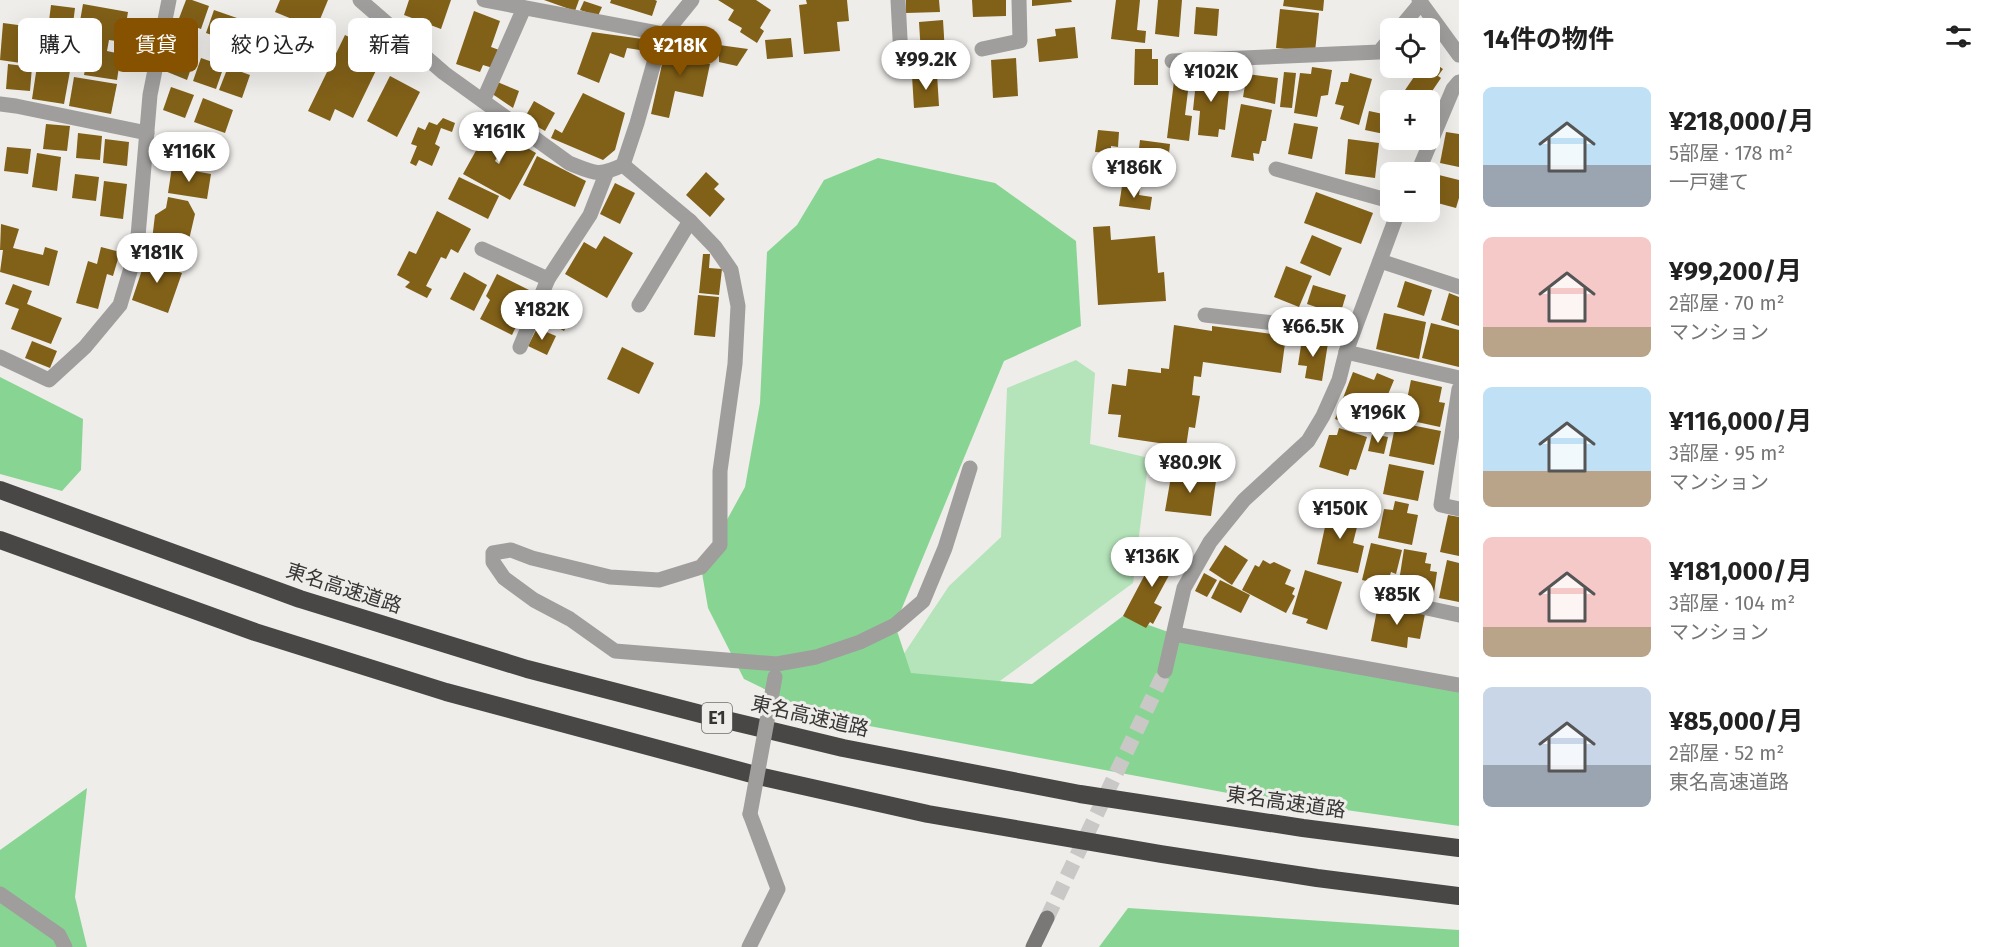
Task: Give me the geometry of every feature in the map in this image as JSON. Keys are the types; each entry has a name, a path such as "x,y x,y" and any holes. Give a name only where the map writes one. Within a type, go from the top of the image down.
{"highway":[{"name":"東名高速道路","path":"0,490 300,599 527,669 700,714 843,748 1080,794 1303,828 1459,848"},
{"name":"E1","path":"0,540 255,632 446,692 763,777 928,814 1161,854 1317,878 1459,896"}],"street":[{"path":"0,357 49,380 85,347 120,305 137,248 150,95 169,0"},
{"path":"360,0 444,73 569,163 606,174 623,165 661,38 692,0"},
{"path":"484,0 664,34"},
{"path":"898,0 901,57"},
{"path":"982,49 1020,42 1019,0"},
{"path":"1407,18 1419,2 1459,55"},
{"path":"483,101 524,8"},
{"path":"1172,61 1380,51"},
{"path":"1422,162 1453,89 1459,82"},
{"path":"0,104 147,133"},
{"path":"623,165 690,221 715,247 731,270 738,306 735,364 720,471 720,545 700,567 659,580 610,577 532,558 511,550 493,553 493,562 504,578 534,600 570,619 615,651 776,671 860,642 895,626 923,601 945,548 970,468"},
{"path":"1276,169 1380,198"},
{"path":"520,347 548,279 590,215 606,174"},
{"path":"639,305 690,221"},
{"path":"1165,671 1184,588 1210,542 1244,500 1308,441 1323,416 1339,380 1353,332 1394,222"},
{"path":"482,249 548,279"},
{"path":"1380,261 1459,287"},
{"path":"1205,315 1353,332"},
{"path":"1346,352 1459,378"},
{"path":"1459,389 1441,505 1459,510"},
{"path":"1399,602 1459,615"},
{"path":"1174,634 1459,685"},
{"path":"749,947 778,889 750,814 776,671"},
{"path":"0,894 59,935 65,947"},
{"path":"1033,947 1047,918"}],"green space":[{"path":"878,158 995,183 1076,241 1081,326 1004,361 895,625 911,673 1032,684 1123,616 1174,634 1459,685 1459,826 1233,794 821,717 744,679 708,608 701,567 745,487 760,403 767,252 797,225 824,180"},
{"path":"1076,360 1095,373 1090,444 1149,458 1133,583 989,689 893,670 949,586 1001,537 1007,388"},
{"path":"0,377 83,419 81,470 62,491 0,474"},
{"path":"87,788 75,897 87,947 0,947 0,850"},
{"path":"1128,908 1459,930 1459,947 1099,947"}],"building":[{"path":"186,0 209,6 201,29 198,28 198,18 179,18"},
{"path":"280,0 328,0 321,18 289,18 275,12"},
{"path":"409,0 451,0 441,29 432,26 432,18 412,18 404,15"},
{"path":"544,0 579,0 575,11"},
{"path":"611,0 657,1 652,16 610,3"},
{"path":"718,0 756,0 771,10 760,28 764,31 757,43 740,32 742,28 728,20 734,10"},
{"path":"806,0 847,0 849,21 837,22 840,51 804,54 799,5 807,4"},
{"path":"906,0 939,0 940,12 906,13"},
{"path":"972,0 1006,0 1006,16 973,17"},
{"path":"1032,0 1071,0 1072,2 1032,6"},
{"path":"1116,0 1140,0 1137,30 1146,31 1145,43 1111,39"},
{"path":"1158,0 1182,0 1179,37 1155,34"},
{"path":"1284,0 1324,0 1323,11 1283,6"},
{"path":"584,1 602,7 598,16 580,10"},
{"path":"83,4 128,12 127,18 114,18 114,41 109,40 107,51 114,52 114,72 118,72 117,80 84,75 85,72 102,72 102,18 81,18"},
{"path":"51,5 75,8 74,18 49,18"},
{"path":"1196,7 1219,9 1217,36 1194,34"},
{"path":"1280,9 1319,13 1315,52 1276,48"},
{"path":"214,10 237,18 211,18"},
{"path":"474,11 500,21 491,47 502,51 496,69 483,65 480,72 456,64"},
{"path":"943,20 945,53 921,54 919,22"},
{"path":"210,22 210,34 206,33"},
{"path":"3,23 18,25 18,63 0,60"},
{"path":"1075,27 1078,58 1039,62 1037,39 1056,36 1055,29"},
{"path":"592,32 650,40 646,51 627,48 624,58 610,53 599,83 577,74"},
{"path":"345,35 348,36 348,72 375,72 353,118 335,109 330,121 308,111 327,72 336,72 336,53"},
{"path":"791,38 793,57 767,59 765,40"},
{"path":"675,43 707,50 704,63 710,64 703,97 675,91 669,118 651,114 664,55 672,57"},
{"path":"719,45 748,49 737,66 719,62"},
{"path":"1135,49 1152,49 1152,59 1158,59 1158,85 1134,85"},
{"path":"201,58 210,61 210,72 222,72 216,89 193,81"},
{"path":"1016,58 1018,96 993,98 991,60"},
{"path":"8,64 18,65 18,72 32,72 30,91 6,89"},
{"path":"1312,67 1332,70 1328,95 1321,96 1317,117 1294,113 1300,73 1311,74"},
{"path":"36,72 70,72 64,104 32,99"},
{"path":"167,72 190,72 187,80"},
{"path":"226,72 242,72 250,75 242,98 219,90"},
{"path":"1197,72 1226,75 1224,90 1229,91 1225,130 1219,129 1218,137 1198,135 1200,111 1193,110"},
{"path":"1284,72 1296,73 1292,108 1280,107"},
{"path":"1175,73 1190,75 1185,115 1192,116 1189,141 1167,138"},
{"path":"1350,73 1372,79 1359,125 1340,119 1344,106 1335,104 1341,82 1348,82"},
{"path":"937,74 939,106 914,108 912,76"},
{"path":"1247,74 1278,78 1275,104 1243,97"},
{"path":"390,76 420,92 397,137 367,121"},
{"path":"74,77 117,84 111,114 69,106"},
{"path":"1413,78 1441,78 1433,90 1405,90"},
{"path":"495,81 519,91 513,108 488,91"},
{"path":"171,87 194,95 185,118 163,110"},
{"path":"583,93 625,113 615,150 603,160 551,138 555,129 562,133"},
{"path":"203,98 233,110 225,133 194,122"},
{"path":"534,101 555,113 545,131 524,119"},
{"path":"1241,104 1272,110 1266,141 1262,141 1259,154 1253,153 1254,161 1231,157"},
{"path":"1369,111 1380,113 1380,133 1365,130"},
{"path":"443,118 455,123 452,132 441,128 435,144 440,147 432,166 419,160 416,166 410,163 417,146 411,144 418,127 425,130 429,122 437,125"},
{"path":"1294,123 1318,127 1312,159 1288,154"},
{"path":"46,124 70,126 67,151 43,149"},
{"path":"486,124 509,136 495,161 499,164 512,139 536,153 510,200 463,174 478,147 474,145"},
{"path":"1098,130 1119,132 1118,147 1111,146 1111,153 1095,152"},
{"path":"1446,132 1459,134 1459,167 1440,163"},
{"path":"78,133 102,136 100,160 76,158"},
{"path":"174,137 212,143 208,168 170,162"},
{"path":"105,139 129,142 127,166 103,163"},
{"path":"1348,139 1379,143 1375,178 1345,174"},
{"path":"1140,140 1170,144 1166,183 1144,180 1146,158 1138,157"},
{"path":"7,147 31,149 28,174 4,171"},
{"path":"37,153 61,157 57,191 32,187"},
{"path":"537,156 586,181 575,207 523,185"},
{"path":"172,167 211,174 207,199 168,193"},
{"path":"706,172 719,184 714,189 725,199 710,217 686,195"},
{"path":"75,174 99,177 96,201 72,198"},
{"path":"1440,175 1459,180 1459,198 1456,208 1440,204"},
{"path":"459,177 499,196 488,219 448,199"},
{"path":"104,181 127,184 123,219 100,216"},
{"path":"615,183 635,193 620,224 600,214"},
{"path":"1122,186 1140,188 1139,195 1152,197 1150,210 1119,206"},
{"path":"1316,192 1373,213 1361,244 1304,223"},
{"path":"168,197 188,201 195,214 188,244 152,240 155,215 166,208"},
{"path":"437,211 471,229 458,253 451,249 446,259 441,257 426,286 432,289 427,298 405,287 410,282 397,275 409,251 416,254"},
{"path":"1,224 19,229 13,248 43,255 45,247 58,251 49,286 0,272 3,250 0,250"},
{"path":"1110,226 1111,240 1155,236 1158,273 1164,272 1166,301 1098,305 1093,227"},
{"path":"1312,235 1342,248 1330,276 1300,263"},
{"path":"604,236 633,253 607,298 565,274 584,242 596,249"},
{"path":"101,247 120,252 113,276 107,274 98,309 76,303 88,261 97,264"},
{"path":"149,249 163,254 159,265 182,273 168,313 132,300"},
{"path":"703,254 710,254 709,268 722,269 719,295 699,293"},
{"path":"1286,266 1312,276 1299,307 1274,297"},
{"path":"464,272 487,285 474,311 450,299"},
{"path":"497,274 533,292 512,335 480,319 490,300 486,296"},
{"path":"1405,281 1432,290 1424,316 1397,307"},
{"path":"13,284 32,291 27,304 62,318 51,344 11,329 19,309 5,304"},
{"path":"1313,285 1346,295 1340,315 1307,304"},
{"path":"560,290 580,300 564,331 545,320"},
{"path":"1449,293 1459,297 1459,326 1441,320"},
{"path":"698,295 719,297 715,337 694,335"},
{"path":"1384,313 1426,322 1419,359 1376,349"},
{"path":"1431,323 1459,330 1459,367 1422,358"},
{"path":"1174,325 1212,331 1212,326 1286,336 1281,373 1203,362 1201,377 1194,376 1192,395 1200,396 1195,428 1189,427 1186,447 1118,437 1121,415 1108,414 1112,384 1126,386 1128,369 1161,373 1161,368 1169,369"},
{"path":"537,328 556,336 547,355 528,346"},
{"path":"1302,339 1328,343 1322,381 1305,378 1307,366 1298,365"},
{"path":"32,341 57,351 50,368 25,358"},
{"path":"622,347 654,363 639,394 607,379"},
{"path":"1353,372 1374,380 1377,373 1394,380 1379,416 1367,411 1365,417 1359,415 1355,427 1335,419"},
{"path":"1411,380 1442,387 1439,402 1445,403 1440,427 1403,419"},
{"path":"1396,422 1441,431 1434,465 1389,456"},
{"path":"1339,428 1367,437 1356,470 1350,469 1348,476 1319,467 1329,435 1337,435"},
{"path":"1372,434 1388,437 1384,454 1368,451"},
{"path":"1389,464 1424,471 1418,501 1383,494"},
{"path":"1173,465 1184,466 1183,476 1216,481 1211,516 1165,511"},
{"path":"1331,499 1350,503 1347,517 1359,519 1353,543 1364,546 1358,573 1317,564"},
{"path":"1395,501 1409,504 1407,513 1418,515 1412,545 1378,538 1384,509 1393,510"},
{"path":"1448,515 1459,517 1459,556 1440,552"},
{"path":"1371,543 1402,550 1396,574 1391,572 1387,586 1362,580"},
{"path":"1161,544 1180,555 1154,603 1162,607 1153,624 1150,622 1146,628 1123,616"},
{"path":"1225,545 1248,560 1232,585 1209,570"},
{"path":"1404,549 1427,553 1425,563 1431,564 1430,571 1437,572 1433,600 1397,594"},
{"path":"1263,560 1270,564 1274,562 1291,570 1285,584 1295,588 1292,594 1295,596 1286,613 1242,590 1255,565 1259,567"},
{"path":"1447,560 1459,563 1459,602 1439,598"},
{"path":"1305,570 1342,582 1327,630 1306,623 1308,619 1292,614"},
{"path":"1204,573 1217,580 1207,597 1195,591"},
{"path":"1220,580 1250,595 1241,613 1211,598"},
{"path":"1378,605 1425,614 1420,639 1408,637 1407,648 1371,641"}],"tunnel":[{"path":"1047,918 1165,671"}]}
